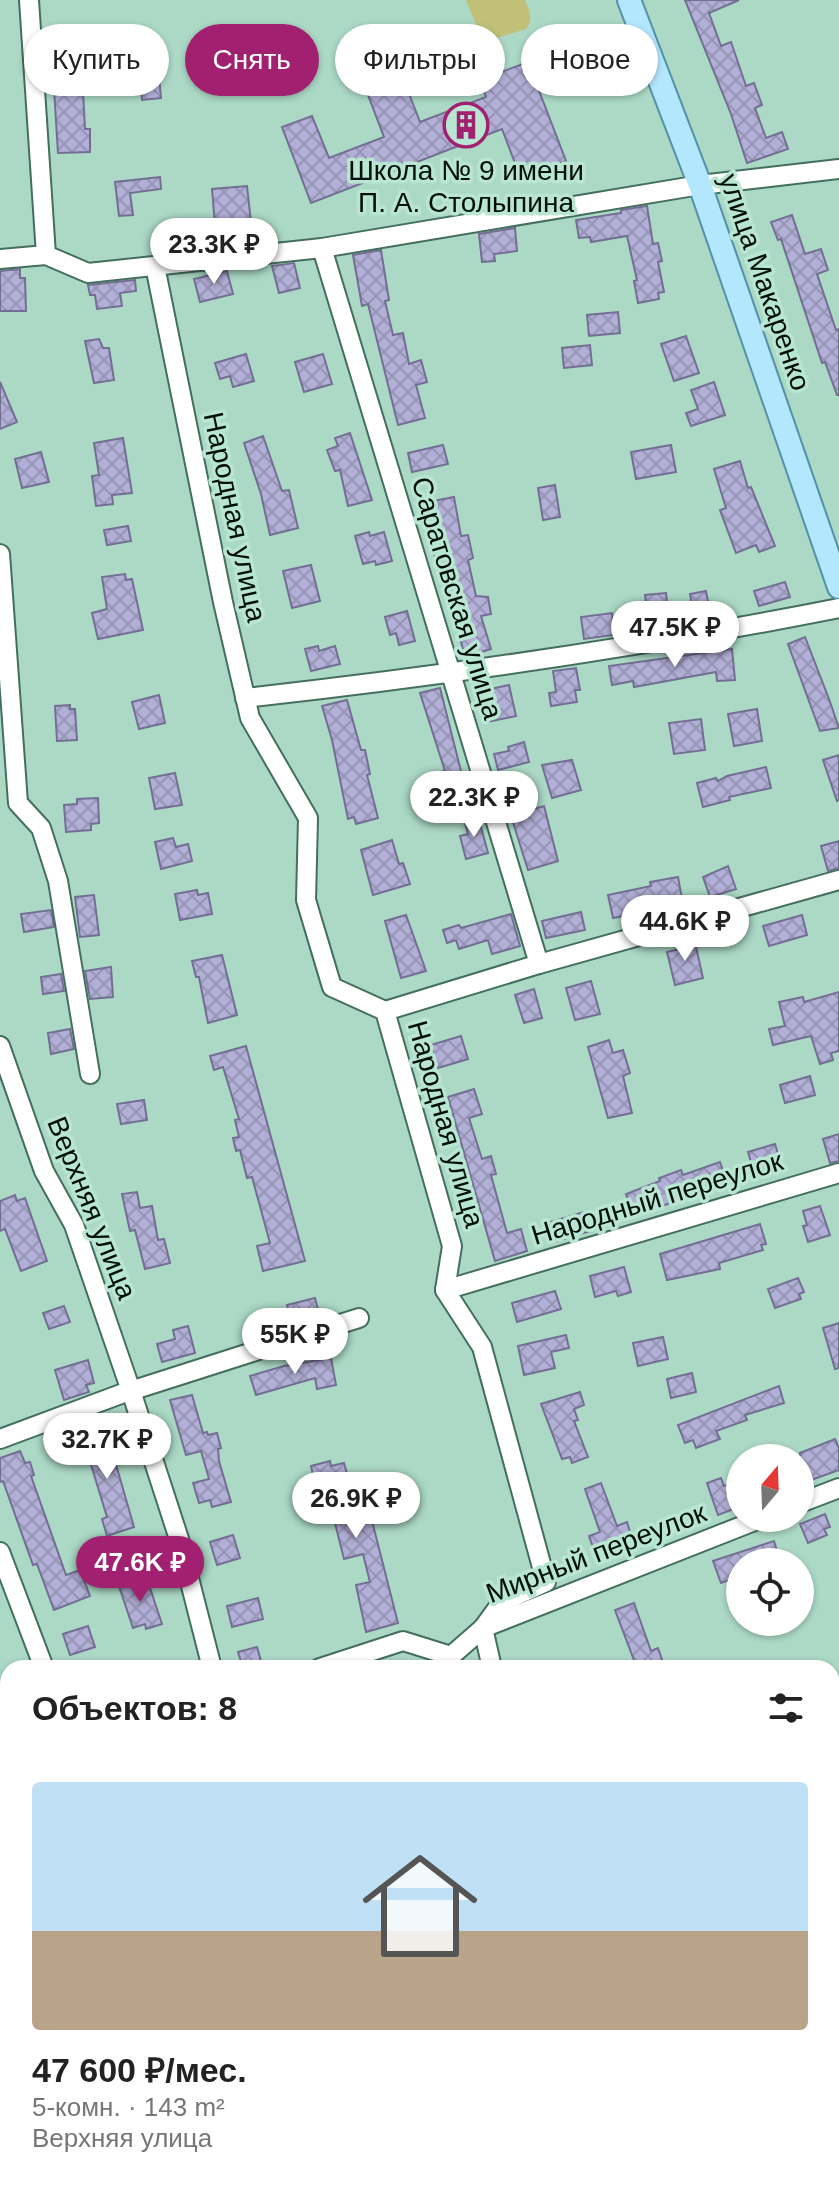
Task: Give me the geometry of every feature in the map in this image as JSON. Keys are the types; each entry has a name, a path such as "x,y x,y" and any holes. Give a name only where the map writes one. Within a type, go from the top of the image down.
{"main road":[{"name":"улица Макаренко","path":"629,0 700,185 839,587"}],"street":[{"path":"29,0 46,255"},
{"path":"0,259 46,255 88,273 155,266 322,248 700,185 839,169"},
{"name":"Саратовская улица","path":"322,248 539,964"},
{"name":"Народная улица","path":"155,266 223,602 250,718 308,818 306,900 332,987 385,1011 452,1246 445,1290"},
{"path":"0,554 18,803 41,828 58,881 90,1074"},
{"path":"245,698 451,674 702,635 839,608"},
{"path":"0,802 17,790"},
{"path":"385,1011 539,964 839,880"},
{"name":"Верхняя улица","path":"0,1046 44,1171 74,1225 131,1391 179,1539 210,1660"},
{"name":"Народный переулок","path":"445,1290 839,1173"},
{"path":"445,1290 482,1347 546,1582 502,1602 483,1628 490,1660"},
{"path":"0,1439 131,1391 359,1318"},
{"path":"814,1498 839,1488"},
{"name":"Мирный переулок","path":"345,1660 403,1641 451,1656 483,1628 726,1532"},
{"path":"0,1552 41,1660"}],"shaded area":[{"path":"466,0 525,0 530,14 529,24 521,24 521,31 505,35 505,24 476,24"}],"building":[{"path":"685,0 739,0 709,13 721,46 731,42 746,86 754,83 762,105 755,108 766,138 782,132 788,149 747,163 731,114"},
{"name":"Школа № 9 имени П. А. Столыпина","path":"521,65 521,96 541,96 566,161 521,179 502,129 311,203 282,127 312,116 329,158 384,137 368,96 410,96 420,122 486,96 505,96 505,71"},
{"path":"54,96 83,96 85,129 90,129 90,152 58,153"},
{"path":"142,96 161,96 161,98 142,100"},
{"path":"160,177 161,189 130,193 133,215 119,216 115,182"},
{"path":"247,186 251,222 215,225 212,189"},
{"path":"647,206 653,244 658,243 662,261 658,262 664,292 658,293 659,299 638,303 634,281 637,280 627,236 591,242 590,237 579,238 576,220"},
{"path":"792,215 805,254 821,249 828,270 817,274 836,330 839,329 839,395 825,362 822,363 781,239 778,240 771,222"},
{"path":"515,228 517,251 494,254 495,261 482,262 479,234"},
{"path":"381,250 389,300 385,301 393,335 403,333 409,364 421,360 427,382 416,385 425,418 398,425 368,304 362,306 353,255"},
{"path":"294,263 300,288 279,293 272,266"},
{"path":"20,269 20,278 25,278 26,311 0,311 0,271"},
{"path":"227,271 233,294 200,302 194,279"},
{"path":"135,280 136,291 120,293 122,306 97,309 95,295 90,295 88,285"},
{"path":"618,312 620,333 589,336 587,315"},
{"path":"686,336 699,373 674,381 661,344"},
{"path":"99,339 103,348 109,348 114,380 94,383 85,341"},
{"path":"590,345 592,365 564,368 562,348"},
{"path":"246,354 254,381 233,387 230,376 220,379 215,363"},
{"path":"323,354 332,384 304,392 295,362"},
{"path":"0,382 17,422 0,429"},
{"path":"714,382 725,415 691,426 686,413 698,409 691,390"},
{"path":"350,433 372,500 348,506 340,470 335,471 327,450 338,446 335,438"},
{"path":"263,436 282,491 289,490 298,528 270,535 261,494 244,443"},
{"path":"123,438 132,493 112,495 113,504 96,506 92,476 99,475 94,443"},
{"path":"443,445 448,464 412,472 408,453"},
{"path":"671,445 676,472 636,479 631,452"},
{"path":"41,452 49,482 22,488 15,459"},
{"path":"740,461 748,488 751,487 775,546 759,552 756,545 736,553 720,510 726,508 714,469"},
{"path":"555,485 560,517 543,520 538,488"},
{"path":"454,497 461,536 468,535 473,558 468,560 476,596 488,597 491,614 481,616 491,649 465,657 447,589 444,589 435,558 423,503"},
{"path":"128,526 131,541 107,545 104,530"},
{"path":"369,532 370,536 384,532 392,561 363,564 355,536"},
{"path":"311,565 320,601 292,608 283,571"},
{"path":"125,574 126,580 132,579 143,630 98,639 92,613 107,609 102,577"},
{"path":"785,582 790,597 759,606 754,591"},
{"path":"706,591 711,618 695,621 690,594"},
{"path":"666,593 670,627 649,629 645,595"},
{"path":"407,611 415,641 399,645 396,633 390,635 385,617"},
{"path":"612,613 614,635 584,639 581,617"},
{"path":"805,637 839,728 820,731 788,644"},
{"path":"318,646 319,651 335,646 340,664 311,671 305,649"},
{"path":"732,649 735,680 717,681 716,672 634,687 633,681 612,685 609,666"},
{"path":"576,668 580,690 575,690 577,702 551,706 549,693 556,692 553,671"},
{"path":"509,685 516,716 487,722 481,691"},
{"path":"440,688 465,787 440,792 435,773 445,771 420,693"},
{"path":"159,695 165,723 139,729 132,702"},
{"path":"347,700 361,750 365,750 370,774 367,775 378,818 356,824 354,817 348,819 322,706"},
{"path":"70,705 70,709 75,709 77,740 57,741 55,706"},
{"path":"757,709 762,741 734,746 728,714"},
{"path":"701,719 705,750 674,754 669,723"},
{"path":"524,742 529,762 498,770 494,754 509,751 508,747"},
{"path":"839,755 839,800 837,801 823,760"},
{"path":"572,760 581,790 552,798 542,765"},
{"path":"766,767 771,788 729,797 730,800 703,807 697,783 716,778 718,781"},
{"path":"175,773 182,805 155,809 149,778"},
{"path":"98,798 99,823 91,824 91,830 66,832 64,805 77,804 77,799"},
{"path":"544,806 558,861 528,870 511,816"},
{"path":"478,816 488,853 466,859 460,836 468,834 464,820"},
{"path":"173,838 176,847 188,844 192,861 161,869 155,842"},
{"path":"392,840 399,864 403,863 410,884 373,895 361,850"},
{"path":"839,841 839,868 828,871 821,846"},
{"path":"728,866 736,889 710,897 703,877"},
{"path":"678,877 683,904 613,918 608,895"},
{"path":"197,890 198,895 208,893 212,914 180,920 175,894"},
{"path":"94,895 99,935 80,937 75,897"},
{"path":"51,910 54,927 24,932 21,914"},
{"path":"581,912 585,930 546,938 542,921"},
{"path":"511,914 520,946 492,954 488,940 459,949 456,940 447,943 443,930"},
{"path":"406,915 426,971 401,978 385,921"},
{"path":"802,915 807,935 769,946 763,926"},
{"path":"694,938 703,978 675,985 667,952 680,949 678,942"},
{"path":"222,955 237,1015 208,1023 199,977 196,977 192,961"},
{"path":"111,967 113,997 90,999 85,971"},
{"path":"61,974 64,991 43,994 41,977"},
{"path":"591,981 600,1014 575,1020 566,988"},
{"path":"534,989 542,1018 524,1023 515,995"},
{"path":"839,992 839,1051 831,1053 833,1060 820,1064 811,1036 773,1045 769,1029 785,1026 779,1002 803,997 804,1002"},
{"path":"70,1029 74,1049 51,1054 48,1033"},
{"path":"461,1036 468,1059 438,1068 431,1045"},
{"path":"609,1040 613,1053 623,1050 630,1073 623,1076 632,1113 608,1118 588,1047"},
{"path":"246,1046 305,1261 263,1271 257,1246 270,1243 252,1177 247,1178 240,1150 236,1151 233,1138 239,1137 235,1120 239,1119 223,1067 214,1070 210,1056"},
{"path":"810,1076 815,1095 785,1103 780,1085"},
{"path":"474,1089 482,1114 469,1118 482,1159 491,1156 496,1174 491,1175 507,1233 521,1229 527,1251 495,1261 448,1097"},
{"path":"144,1100 147,1120 121,1124 117,1104"},
{"path":"839,1134 839,1161 830,1163 823,1139"},
{"path":"775,1144 782,1168 755,1176 748,1152"},
{"path":"720,1162 728,1185 633,1215 626,1194 681,1170 683,1175"},
{"path":"137,1192 140,1208 152,1206 158,1240 164,1239 170,1263 145,1269 135,1230 130,1231 122,1194"},
{"path":"15,1195 17,1201 25,1198 47,1261 21,1271 5,1229 0,1231 0,1201"},
{"path":"820,1206 830,1235 808,1242 803,1211"},
{"path":"584,1212 590,1231 557,1241 551,1222"},
{"path":"760,1224 766,1244 761,1245 763,1250 719,1263 720,1269 667,1280 660,1254"},
{"path":"624,1267 631,1292 618,1296 616,1291 595,1297 590,1276"},
{"path":"798,1278 804,1292 799,1294 801,1299 775,1308 768,1289"},
{"path":"555,1291 561,1309 517,1322 512,1303"},
{"path":"315,1298 319,1313 291,1320 287,1305"},
{"path":"64,1306 70,1322 49,1329 43,1313"},
{"path":"839,1323 839,1368 835,1369 823,1328"},
{"path":"188,1326 195,1353 162,1362 157,1344 175,1339 173,1330"},
{"path":"566,1335 569,1348 551,1352 555,1368 524,1375 518,1346"},
{"path":"663,1337 668,1359 638,1366 633,1343"},
{"path":"331,1358 336,1385 317,1389 315,1378 256,1395 250,1376"},
{"path":"88,1360 94,1383 86,1385 89,1392 64,1400 55,1370"},
{"path":"692,1373 696,1392 671,1398 667,1379"},
{"path":"779,1386 784,1403 745,1415 747,1420 716,1431 720,1439 696,1448 693,1440 685,1443 678,1425"},
{"path":"580,1392 584,1405 574,1409 578,1420 574,1421 588,1457 572,1463 570,1457 562,1459 541,1404"},
{"path":"192,1395 203,1433 217,1433 221,1448 218,1449 219,1461 231,1502 212,1507 210,1500 199,1503 193,1483 209,1479 201,1451 186,1455 170,1400"},
{"path":"106,1430 134,1527 107,1536 102,1519 107,1517 88,1455 81,1457 75,1439"},
{"path":"835,1439 839,1448 839,1470 814,1479 814,1447"},
{"path":"20,1451 25,1463 30,1462 34,1475 31,1476 66,1575 80,1570 90,1596 54,1610 37,1564 33,1565 3,1481 0,1482 0,1458"},
{"path":"330,1461 331,1466 344,1463 352,1492 362,1490 365,1503 372,1502 376,1516 371,1517 398,1623 366,1632 356,1585 370,1582 363,1554 344,1559 334,1519 324,1521 311,1466"},
{"path":"721,1478 726,1485 726,1512 718,1515 707,1483"},
{"path":"601,1483 617,1526 627,1522 632,1538 621,1542 624,1548 606,1554 604,1549 595,1553 589,1536 600,1532 585,1489"},
{"path":"825,1514 830,1527 824,1529 827,1535 808,1543 803,1532 814,1532 814,1518"},
{"path":"233,1535 240,1558 217,1565 210,1542"},
{"path":"774,1541 776,1548 753,1548"},
{"path":"726,1557 726,1581 721,1583 713,1561"},
{"path":"135,1577 137,1586 148,1582 162,1624 146,1629 145,1624 133,1628 118,1583"},
{"path":"258,1598 263,1619 232,1627 227,1606"},
{"path":"634,1603 651,1651 658,1648 662,1660 634,1660 615,1610"},
{"path":"88,1626 95,1647 70,1655 63,1634"},
{"path":"257,1647 261,1660 240,1660 238,1652"}],"place":[{"name":"Школа № 9 имени П. А. Столыпина","path":"466,125"}]}
